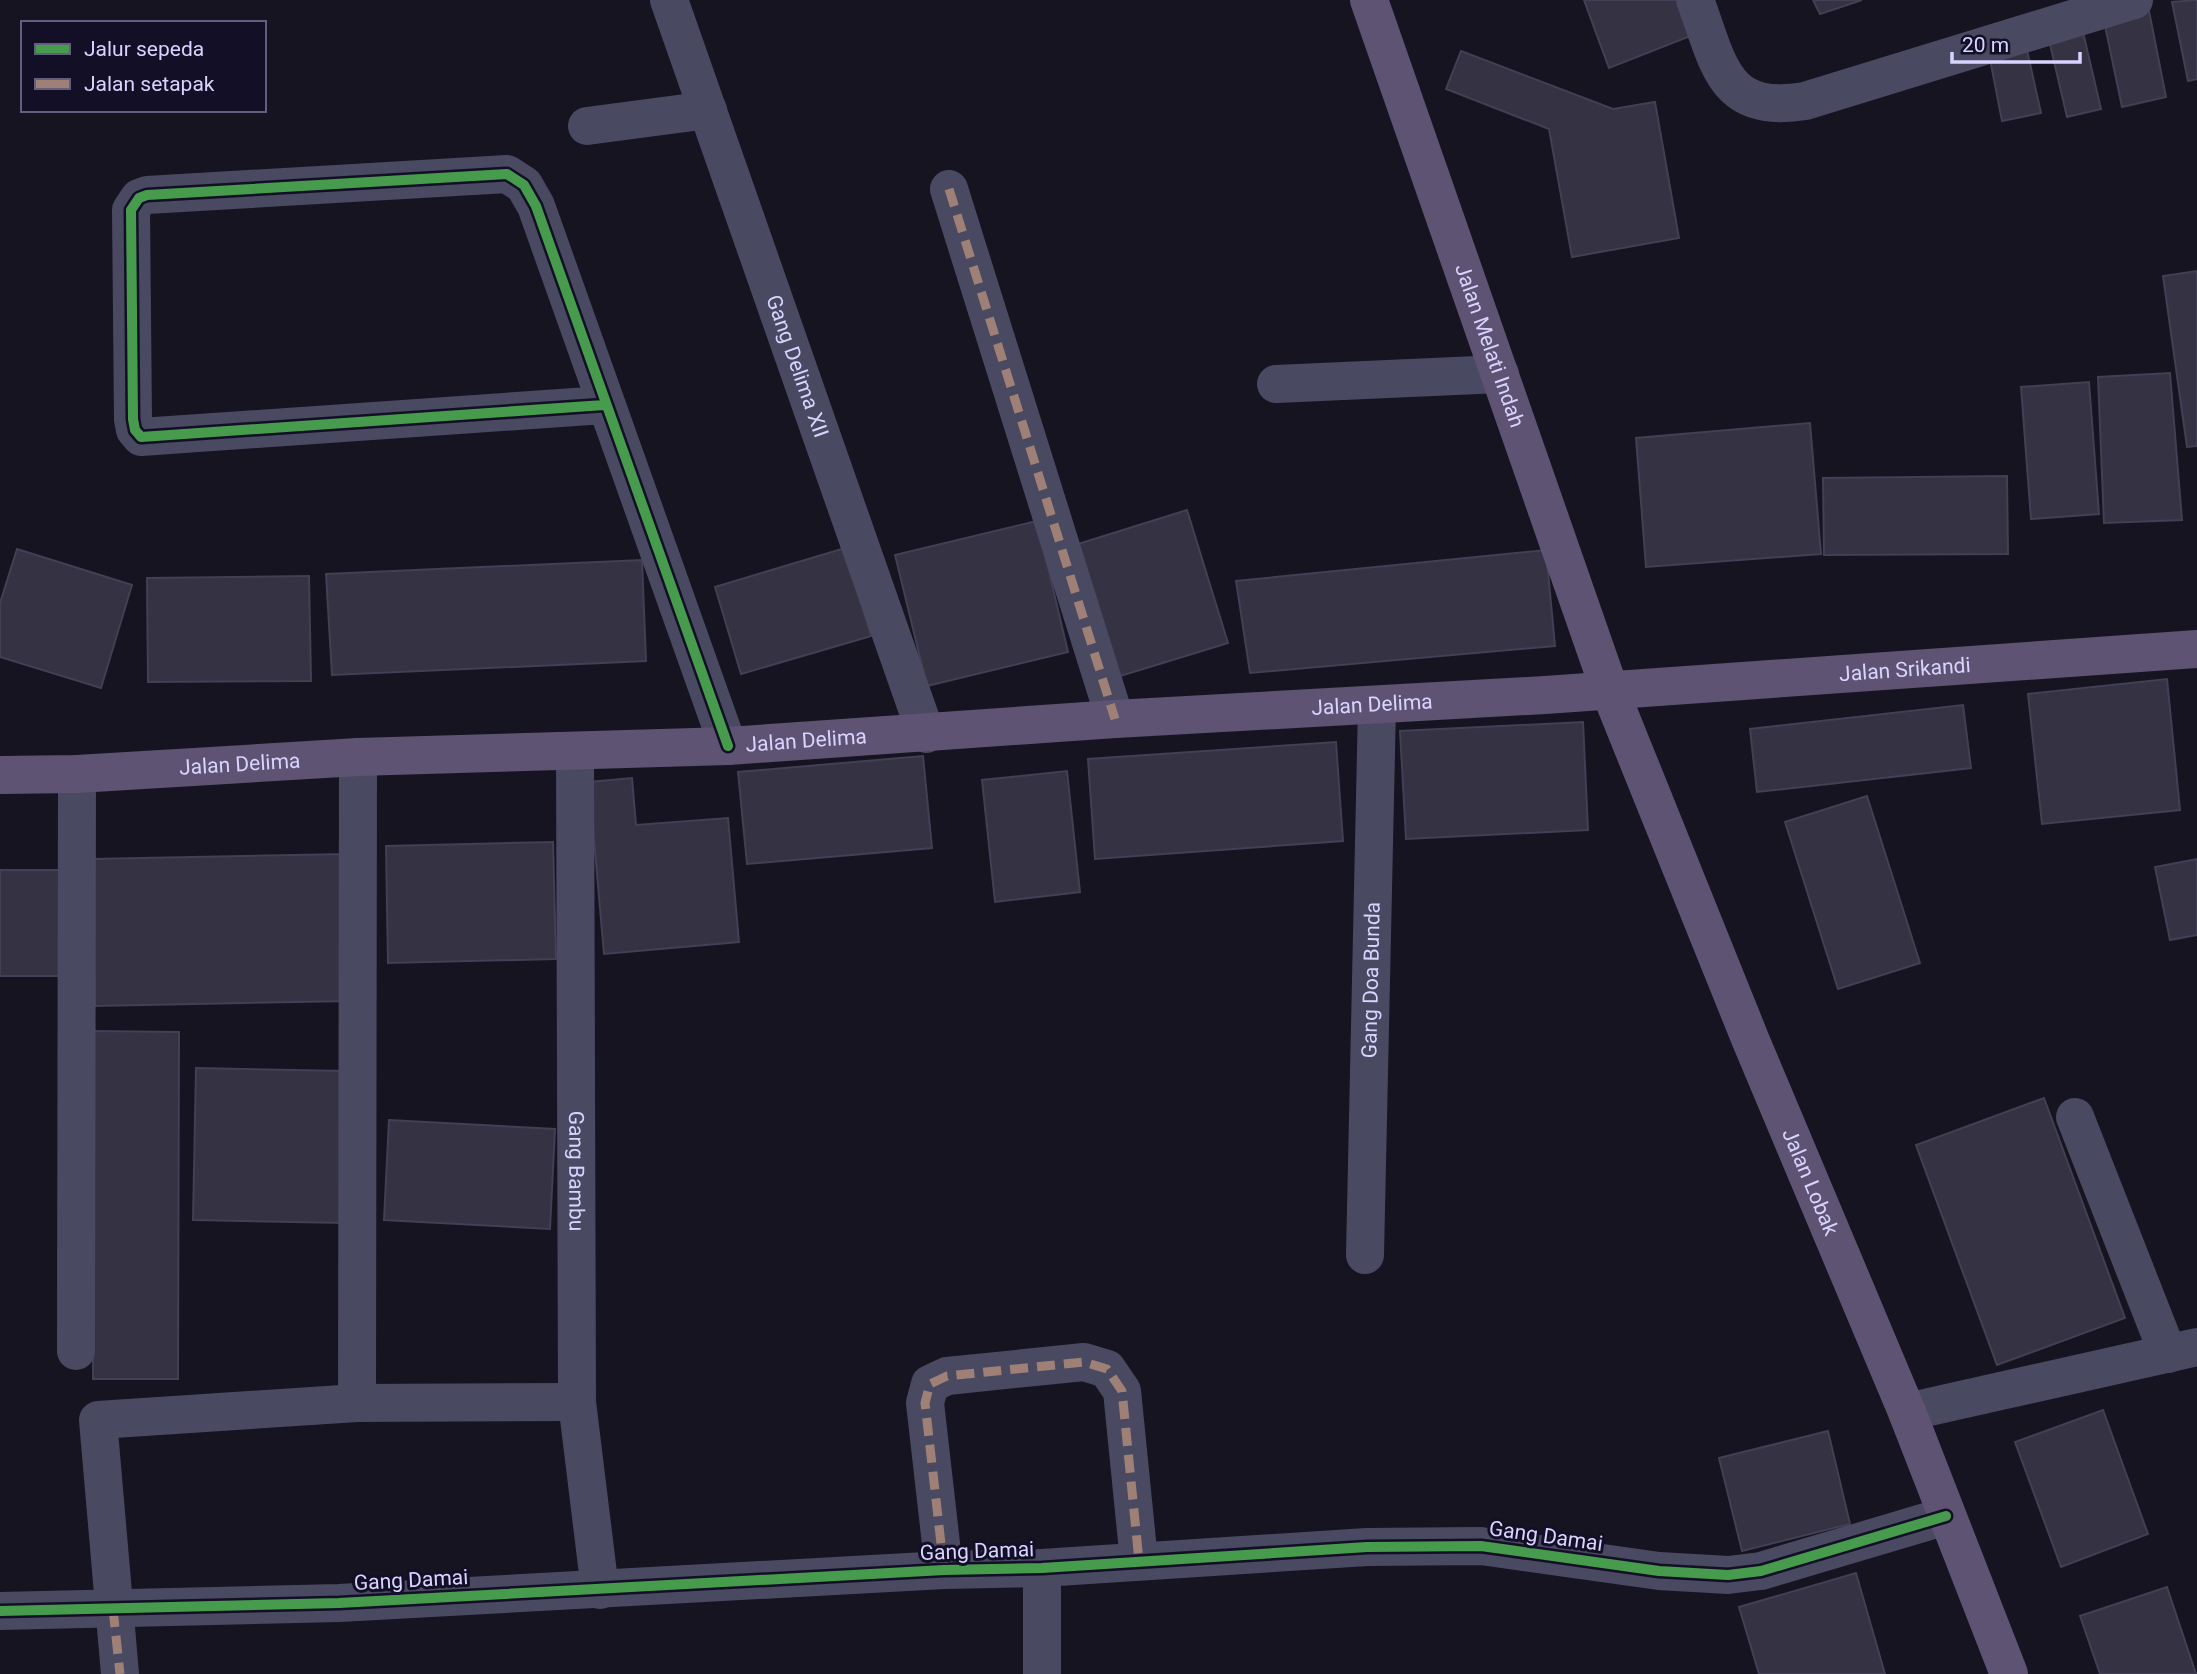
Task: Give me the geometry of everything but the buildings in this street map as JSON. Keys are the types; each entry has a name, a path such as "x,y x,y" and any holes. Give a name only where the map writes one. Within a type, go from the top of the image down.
{"main road":[{"name":"Jalan Melati Indah","path":"1369,0 1610,691"},
{"name":"Jalan Srikandi","path":"1610,691 2197,649"},
{"name":"Jalan Delima","path":"0,775 77,774 358,757 728,746 1115,719 1610,691"},
{"name":"Jalan Lobak","path":"1610,691 1751,1041 1907,1412 2009,1674"}],"street":[{"name":"Gang Delima XII","path":"669,0 926,734"},
{"path":"1695,0 1722,72 1737,92 1755,102 1778,106 1805,102 2134,0"},
{"path":"587,126 708,110"},
{"path":"604,405 141,437 133,419 131,210 139,198 147,195 507,174 524,185 536,206 604,405 728,746"},
{"path":"949,189 1115,719"},
{"path":"1276,384 1500,374"},
{"name":"Gang Doa Bunda","path":"1365,1255 1377,706"},
{"name":"Gang Bambu","path":"575,751 577,1402 600,1590"},
{"path":"357,1403 358,757"},
{"path":"76,1351 77,774"},
{"path":"1907,1412 2183,1350 2076,1117"},
{"path":"944,1570 925,1403 930,1384 947,1376 1084,1362 1107,1369 1122,1391 1139,1561"},
{"path":"120,1674 98,1420 357,1403 577,1402"},
{"name":"Gang Damai","path":"0,1611 339,1603 944,1570 1042,1568 1367,1547 1481,1546 1659,1571 1728,1575 1761,1571 1946,1516"},
{"path":"1042,1568 1042,1674"}],"marked path":[{"path":"949,189 1115,719"},
{"path":"944,1570 925,1403 930,1384 947,1376 1084,1362 1107,1369 1122,1391 1139,1561"},
{"path":"113,1609 120,1674"}],"cycle path":[{"path":"604,405 141,437 135,430 133,419 131,210 139,198 147,195 507,174 524,185 536,206 728,746"},
{"path":"0,1611 339,1603 944,1570 1042,1568 1367,1547 1481,1546 1659,1571 1728,1575 1761,1571 1946,1516"}]}
